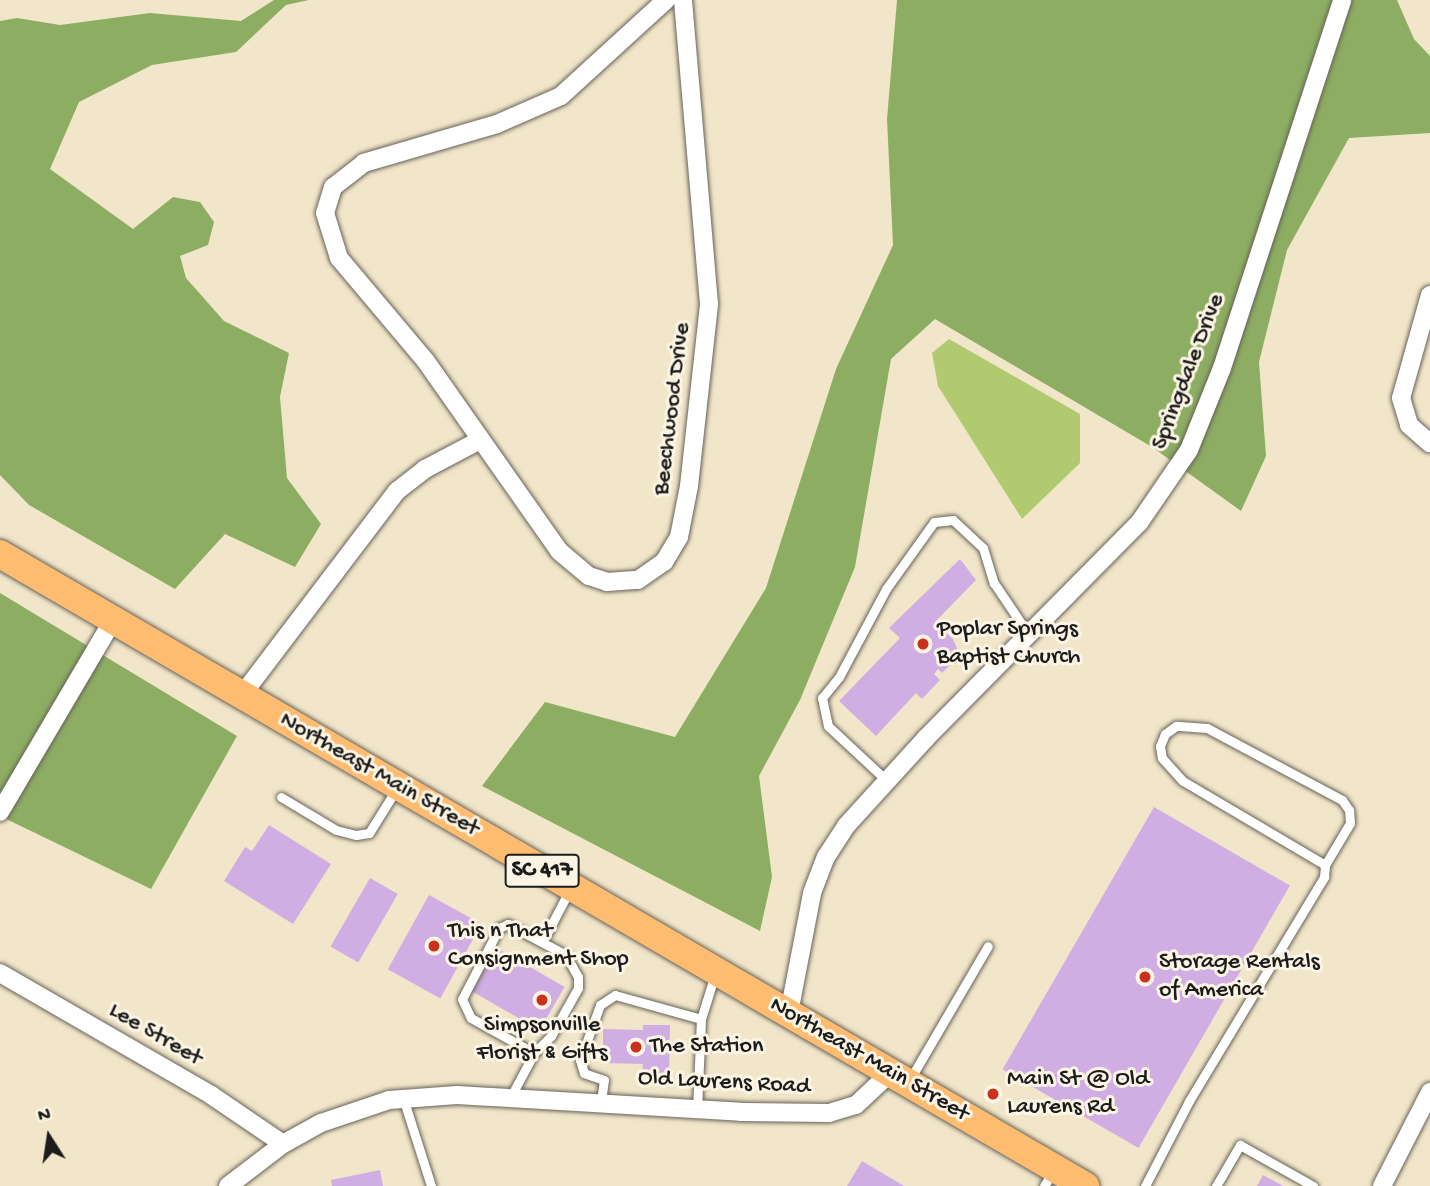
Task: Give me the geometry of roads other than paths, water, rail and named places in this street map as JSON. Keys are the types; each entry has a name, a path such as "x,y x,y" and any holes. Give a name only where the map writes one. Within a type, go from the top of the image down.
{"main road":[{"name":"Northeast Main Street","path":"0,554 900,1078 1050,1177 1085,1186"}],"street":[{"name":"Beechwood Drive","path":"666,0 561,96 497,124 364,163 342,175 327,198 327,229 340,258 425,360 559,551 589,576 618,583 638,580 659,568 675,545 690,486 709,304 683,0"},
{"name":"Springdale Drive","path":"789,1013 818,875 846,826 886,780 1139,523 1189,450 1222,368 1342,0"},
{"path":"1430,295 1401,398 1409,425 1430,443"},
{"path":"242,695 397,491 425,469 480,440"},
{"path":"0,812 113,620"},
{"name":"Lee Street","path":"0,973 211,1095 283,1144"},
{"name":"Old Laurens Road","path":"228,1186 283,1144 355,1109 402,1098 601,1101 696,1109 829,1113 856,1105 900,1078"},
{"path":"1382,1186 1430,1092"}],"lane":[{"path":"886,780 828,726 822,698 839,677 886,589 934,522 953,520 983,548 994,583 1029,635"},
{"path":"1145,1186 1189,1101 1324,877 1325,864 1350,823 1349,810 1342,800 1208,728 1176,726 1165,734 1160,746 1162,758 1183,781 1325,864"},
{"path":"281,797 335,830 356,835 369,833 398,787"},
{"path":"543,941 571,888"},
{"path":"510,1098 534,1053 551,1036 578,988 573,960 513,924 503,925 462,999 471,1018 534,1053"},
{"path":"900,1078 988,946"},
{"path":"696,1109 701,1019 716,971"},
{"path":"601,1101 604,1080 584,1073 580,1060 600,1005 615,995 701,1019"},
{"path":"402,1098 431,1186"},
{"path":"1216,1186 1240,1145 1313,1186"}],"place":[{"name":"Poplar Springs Baptist Church","path":"923,644"},
{"name":"This n That Consignment Shop","path":"434,946"},
{"name":"Storage Rentals of America","path":"1145,977"},
{"name":"Simpsonville Florist & Gifts","path":"542,1000"},
{"name":"The Station","path":"636,1047"},
{"name":"Main St @ Old Laurens Rd","path":"993,1094"}]}
